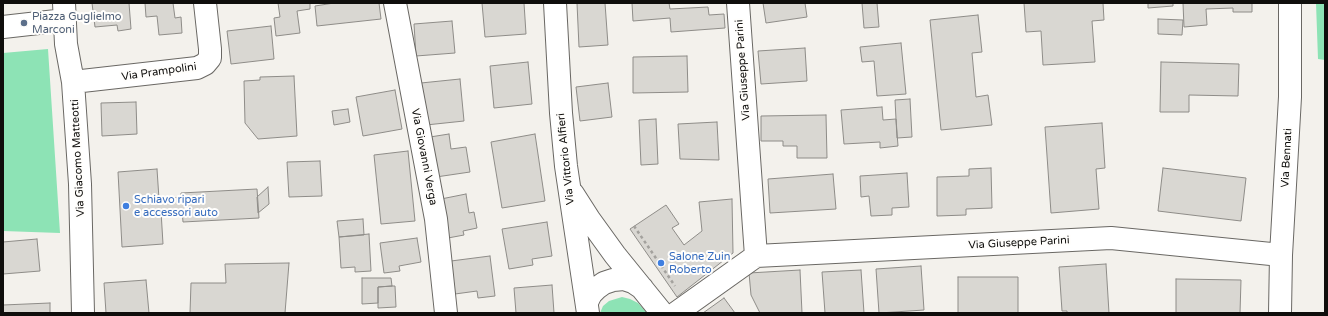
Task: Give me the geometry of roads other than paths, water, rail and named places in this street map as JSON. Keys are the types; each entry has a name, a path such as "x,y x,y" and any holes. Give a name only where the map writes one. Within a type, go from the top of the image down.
{"street":[{"name":"Via Prampolini","path":"74,82 197,68 205,64 210,58 210,50 205,3"},
{"name":"Via Giovanni Verga","path":"395,3 436,219 446,313"},
{"name":"Via Vittorio Alfieri","path":"555,3 561,113 568,186 588,307"},
{"name":"Via Giuseppe Parini","path":"738,3 756,256 1111,238 1282,255"},
{"name":"Via Bennati","path":"1280,313 1290,97 1290,3"},
{"name":"Via Giacomo Matteotti","path":"64,12 66,44 74,82 80,184 83,313"},
{"path":"3,27 64,12"},
{"path":"568,186 598,231 662,313"},
{"path":"676,313 756,256"},
{"path":"588,307 591,294 604,283 624,279 642,288"}],"place":[{"name":"Piazza Guglielmo Marconi","path":"24,23"},
{"name":"Schiavo ripari e accessori auto","path":"126,206"},
{"name":"Salone Zuin Roberto","path":"661,263"}]}
